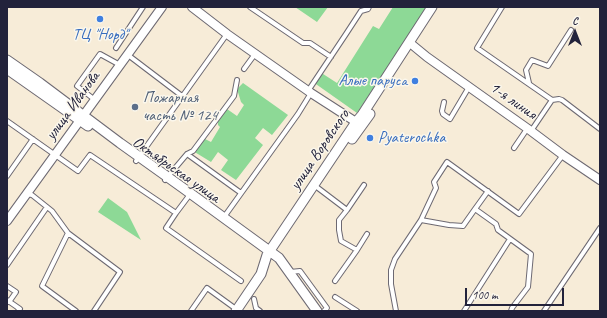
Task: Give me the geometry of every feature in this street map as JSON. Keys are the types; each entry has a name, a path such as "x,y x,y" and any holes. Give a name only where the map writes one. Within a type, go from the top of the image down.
{"street":[{"name":"улица Иванова","path":"7,221 162,7"},
{"path":"192,7 227,34 309,92 356,122"},
{"name":"улица Воровского","path":"236,310 261,274 356,122 362,116 412,44 432,7"},
{"path":"316,187 367,118 412,44 439,7"},
{"name":"1-я линия","path":"412,44 427,57 600,180"},
{"path":"7,60 82,118"},
{"name":"Октябрьская улица","path":"7,69 82,118 166,178 188,197 223,219 272,256 287,272 313,311"},
{"path":"166,178 223,219"},
{"path":"287,272 317,311"}],"lane":[{"path":"116,48 143,7"},
{"path":"250,7 303,43 310,43 331,56"},
{"path":"223,219 298,114 309,92 331,56 361,11 370,7"},
{"path":"502,7 477,48 552,100"},
{"path":"529,84 526,70 532,60 548,66 571,30"},
{"path":"138,158 227,34"},
{"path":"95,100 77,86 100,54 120,65"},
{"path":"244,69 256,54"},
{"path":"128,55 182,96"},
{"path":"166,178 187,154 193,151 234,96 237,80"},
{"path":"444,102 442,114 450,119 470,87"},
{"path":"514,148 552,100 559,98 600,129"},
{"path":"7,120 78,171 90,154 176,213"},
{"path":"7,176 33,139"},
{"path":"187,154 241,193"},
{"path":"396,311 391,284 391,270 395,259 421,220 436,188 434,182 447,162 519,214 562,154"},
{"path":"357,250 341,241 339,220 364,185"},
{"path":"316,187 347,210"},
{"path":"421,220 449,226 463,226 488,191"},
{"path":"27,194 32,195 52,211 68,233 120,272 94,311"},
{"path":"188,197 166,228 241,282"},
{"path":"7,265 47,207"},
{"path":"475,209 496,224 498,230 531,254 528,287 512,308 512,311"},
{"path":"544,311 600,228"},
{"path":"68,233 42,286 76,311"},
{"path":"335,281 367,234"},
{"path":"464,311 510,239"},
{"path":"287,272 300,271 327,308 324,311"},
{"path":"7,286 16,292 8,301 20,309 18,311"},
{"path":"191,311 207,288 236,310"},
{"path":"336,297 357,311"},
{"path":"254,298 256,308 260,311"}],"green space":[{"path":"295,7 328,7 317,22"},
{"path":"393,7 428,7 357,113 313,82 320,72 337,83 373,26 379,29"},
{"path":"243,83 288,115 272,135 263,128 255,138 263,145 236,180 221,170 228,160 218,152 211,162 193,151 203,138 211,142 220,127 218,125 218,121 227,109 237,116 244,105 241,102 237,89"},
{"path":"108,198 127,212 141,240 98,212"}],"place":[{"name":"ТЦ \"Норд\"","path":"100,19"},
{"name":"Алые паруса","path":"415,81"},
{"name":"Пожарная часть № 124","path":"135,107"},
{"name":"Pyaterochka","path":"370,138"}]}
